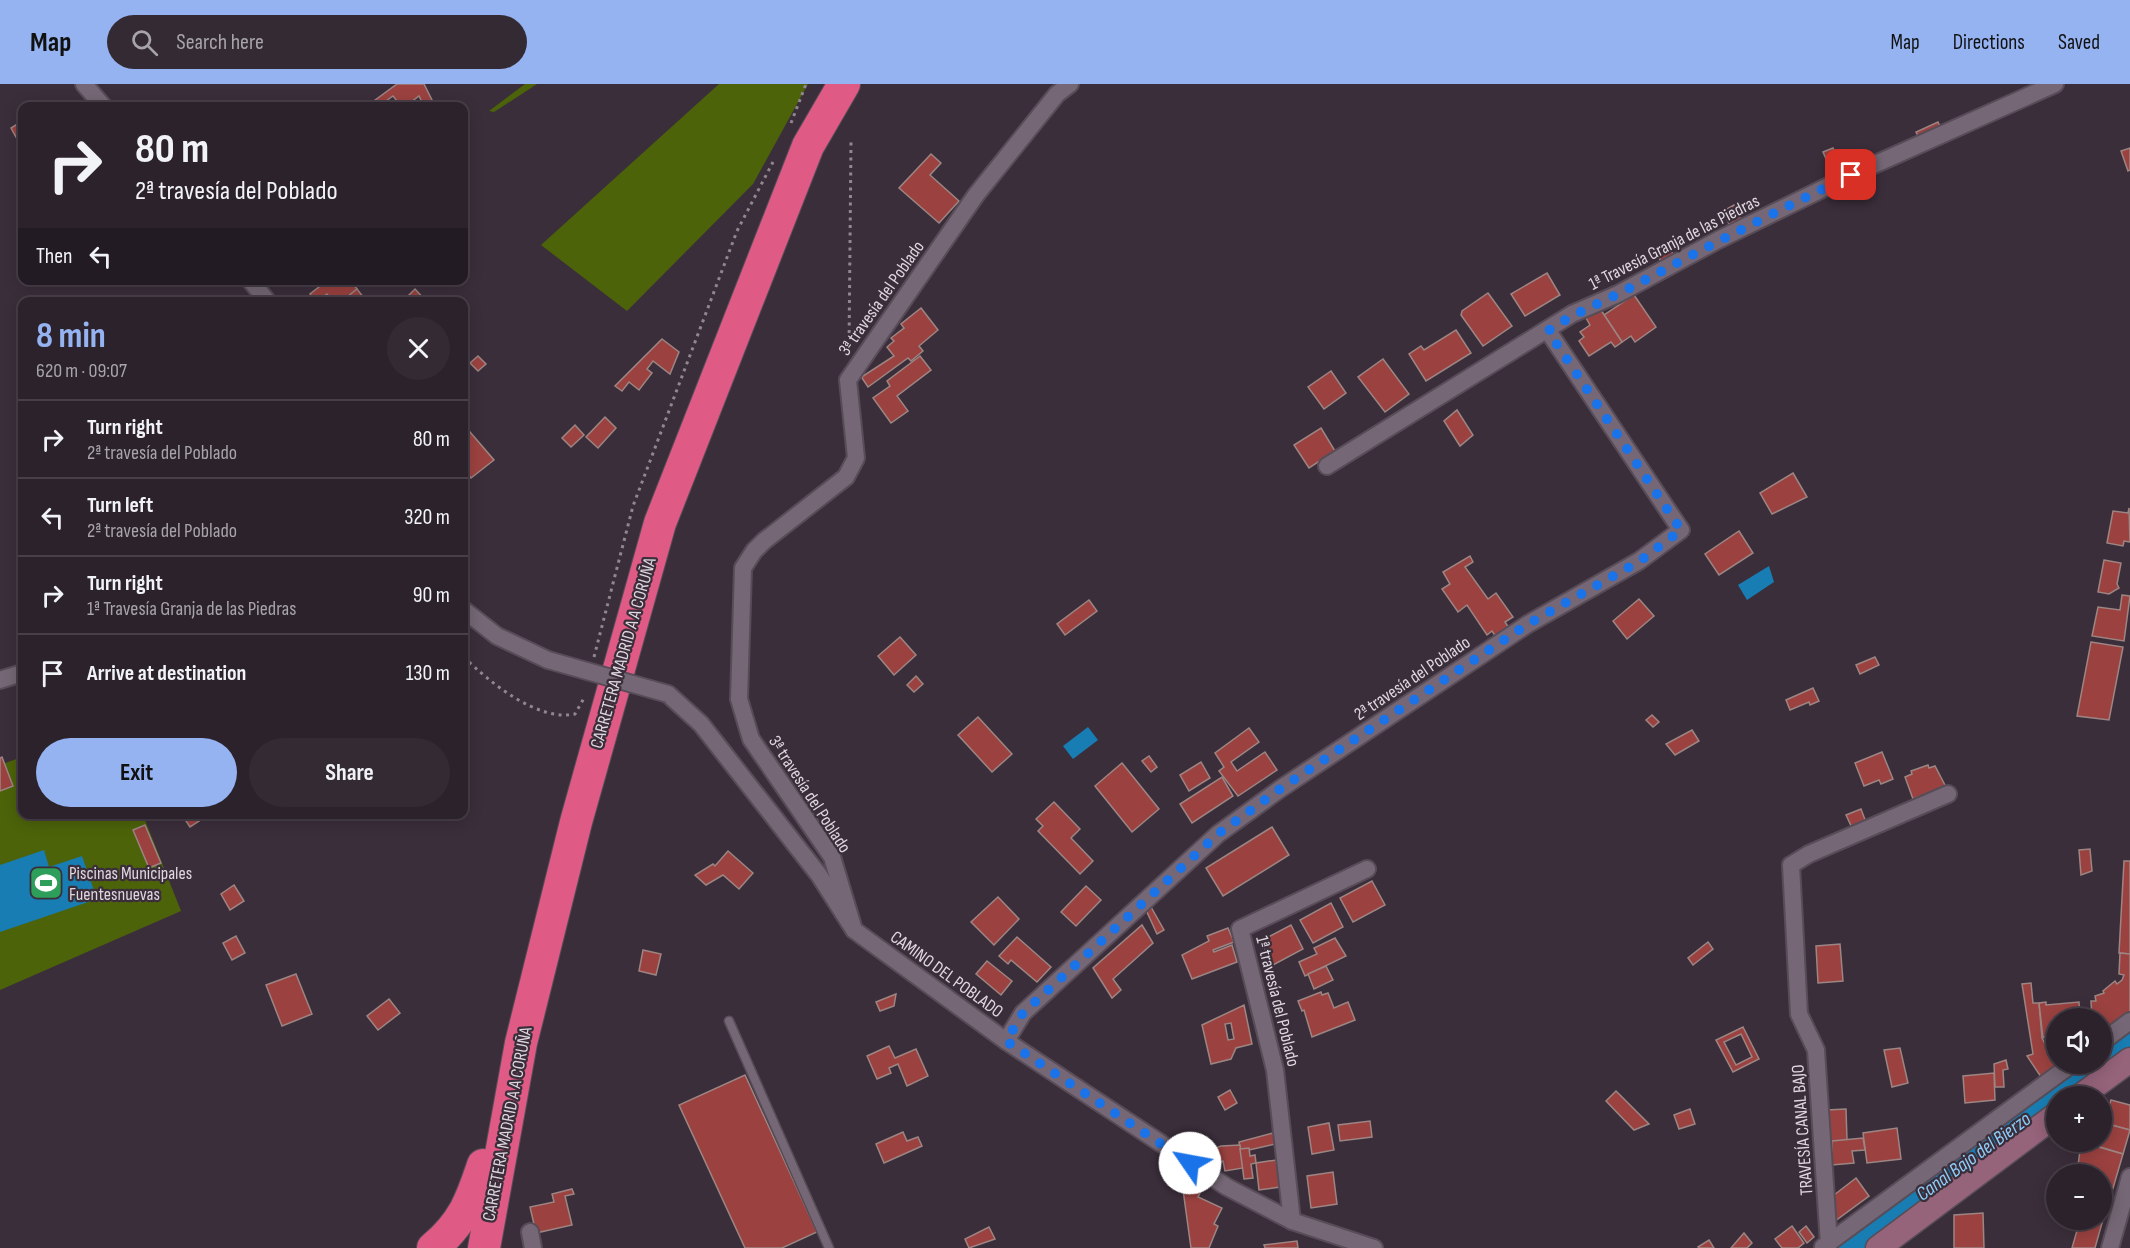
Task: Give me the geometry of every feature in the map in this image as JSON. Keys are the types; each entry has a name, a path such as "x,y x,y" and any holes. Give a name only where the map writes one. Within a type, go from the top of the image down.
{"highway":[{"name":"CARRETERA MADRID A A CORUÑA","path":"484,1248 521,1043 576,822 660,524 808,146 844,84"},
{"path":"433,1248 450,1234 468,1208 521,1043"}],"street":[{"path":"84,84 100,102"},
{"name":"3ª travesía del Poblado","path":"854,930 832,857 751,739 739,699 743,568 764,541 846,477 856,458 848,380 976,195 1058,94 1070,84"},
{"name":"1ª Travesía Granja de las Piedras","path":"1326,466 1548,331 1572,314 1618,294 1801,200 2055,84"},
{"path":"254,285 264,297"},
{"name":"2ª travesía del Poblado","path":"1006,1041 1023,1013 1218,834 1280,789 1528,624 1640,561 1681,530 1548,331"},
{"name":"CAMINO DEL POBLADO","path":"468,613 497,636 548,660 668,694 701,724 812,865 854,930 1006,1041 1227,1187 1292,1221 1374,1248"},
{"path":"0,680 18,674"},
{"name":"TRAVESÍA CANAL BAJO","path":"1826,1246 1816,1050 1799,1014 1791,865 1809,854 1948,794"},
{"name":"1ª travesía del Poblado","path":"1292,1221 1275,1070 1240,929 1367,869"},
{"path":"2112,1034 2130,1021"},
{"path":"2095,1086 2130,1060"},
{"path":"1826,1246 2058,1074"},
{"path":"1878,1248 2046,1122"},
{"path":"2110,1248 2130,1177"}],"lane":[{"path":"729,1022 829,1248"}],"path":[{"path":"788,131 806,84"},
{"path":"848,380 851,142"},
{"path":"593,664 633,506 737,231 776,156"},
{"path":"468,661 498,688 562,717 575,714 585,696"}],"green space":[{"path":"525,84 537,84 494,112 489,111"},
{"path":"719,84 808,84 753,184 627,311 541,245"},
{"path":"18,758 18,819 145,819 181,911 0,990 0,765"}],"water":[{"path":"1769,566 1774,582 1747,600 1738,585"},
{"path":"1088,727 1098,740 1073,759 1063,746"},
{"name":"Piscinas Municipales Fuentesnuevas","path":"44,850 49,867 82,856 97,899 0,932 0,865"}],"building":[{"path":"397,84 424,84 433,102 422,102 419,96 411,102 398,102 393,96 385,102 372,102"},
{"path":"1938,122 1943,133 1922,143 1916,132"},
{"path":"18,124 18,141 11,128"},
{"path":"1833,148 1840,163 1830,168 1823,152"},
{"path":"2130,148 2130,170 2128,171 2121,151"},
{"path":"931,154 941,163 930,175 959,201 939,223 899,188"},
{"path":"1734,205 1741,219 1729,224 1723,211"},
{"path":"1668,245 1674,256 1661,262 1656,251"},
{"path":"1547,273 1560,295 1525,316 1511,294"},
{"path":"322,285 354,285 357,289 347,297 329,297 327,294 322,297 312,297 310,294"},
{"path":"357,289 363,297 347,297"},
{"path":"415,289 422,297 407,297"},
{"path":"1488,293 1512,326 1483,346 1461,315 1462,311"},
{"path":"1634,295 1656,327 1635,342 1631,336 1622,342 1604,315"},
{"path":"921,308 938,330 919,346 923,351 911,361 908,358 868,387 863,376 894,356 887,347 894,341 891,338 904,328 901,324"},
{"path":"1601,310 1622,342 1615,347 1611,342 1589,356 1579,341 1584,337 1580,332 1590,325 1586,318"},
{"path":"1456,330 1471,353 1426,381 1409,354 1421,346 1424,350"},
{"path":"662,339 679,352 670,374 653,361 647,369 652,373 639,390 629,382 622,391 615,386"},
{"path":"478,356 486,364 478,371 470,363"},
{"path":"920,356 931,370 897,396 908,411 891,423 873,398 890,386 887,381"},
{"path":"1383,359 1409,394 1385,412 1358,377"},
{"path":"1331,371 1346,393 1324,409 1308,387"},
{"path":"1457,410 1473,435 1460,446 1444,421"},
{"path":"605,417 616,428 598,448 586,437"},
{"path":"575,425 584,435 571,447 562,438"},
{"path":"1321,428 1335,451 1309,468 1294,445"},
{"path":"468,430 494,460 471,478 468,474"},
{"path":"1793,473 1807,497 1772,514 1760,493"},
{"path":"2129,508 2130,542 2124,541 2123,546 2107,543 2113,511 2128,513"},
{"path":"1739,531 1753,553 1719,575 1705,554"},
{"path":"1470,556 1473,562 1465,567 1488,599 1496,593 1513,617 1505,622 1509,628 1496,637 1492,631 1487,635 1467,605 1458,612 1442,589 1450,584 1443,572"},
{"path":"2104,560 2121,563 2117,584 2119,588 2109,594 2098,592"},
{"path":"2122,595 2130,596 2124,641 2092,636 2098,607 2120,610"},
{"path":"1639,599 1654,616 1627,639 1613,621"},
{"path":"1089,600 1097,611 1065,635 1057,624"},
{"path":"900,637 916,655 894,675 878,656"},
{"path":"2091,642 2123,647 2109,720 2077,716"},
{"path":"1875,657 1879,665 1860,674 1856,665"},
{"path":"916,676 923,684 914,692 907,685"},
{"path":"1813,688 1819,701 1810,705 1809,702 1790,710 1786,700"},
{"path":"1652,715 1659,722 1653,727 1646,720"},
{"path":"978,717 1012,754 992,772 958,735"},
{"path":"1249,728 1259,742 1231,762 1237,771 1265,752 1277,770 1238,796 1219,771 1224,767 1215,753"},
{"path":"1692,730 1699,741 1675,755 1666,744"},
{"path":"1882,752 1893,779 1881,784 1879,780 1864,786 1855,763"},
{"path":"1149,756 1157,767 1151,772 1142,761"},
{"path":"2,757 13,786 0,791 0,758"},
{"path":"1201,762 1210,778 1189,791 1180,775"},
{"path":"1122,763 1159,809 1132,832 1095,786"},
{"path":"1928,765 1929,768 1935,766 1946,787 1913,799 1905,777 1912,774 1911,771"},
{"path":"1222,777 1233,796 1192,823 1180,804"},
{"path":"1054,802 1080,829 1071,838 1093,861 1080,874 1038,831 1043,826 1036,819"},
{"path":"1861,809 1867,825 1853,830 1846,815"},
{"path":"185,819 202,819 190,827"},
{"path":"145,825 161,863 149,868 133,830"},
{"path":"1272,827 1289,855 1223,896 1206,868"},
{"path":"2090,849 2092,871 2081,875 2079,850"},
{"path":"728,851 753,873 739,889 723,875 706,885 695,875 713,864 715,866"},
{"path":"2124,861 2130,861 2130,954 2119,953"},
{"path":"1372,881 1385,905 1353,922 1340,898"},
{"path":"234,885 244,901 230,910 221,894"},
{"path":"1086,886 1101,900 1076,926 1061,912"},
{"path":"998,897 1019,919 994,945 971,922"},
{"path":"1331,903 1343,927 1313,943 1300,920"},
{"path":"1151,907 1164,930 1157,934 1146,910"},
{"path":"1142,925 1153,943 1113,979 1121,990 1112,998 1093,968"},
{"path":"1291,925 1303,949 1273,965 1261,941"},
{"path":"1228,928 1234,942 1213,950 1214,952 1232,945 1237,962 1192,979 1182,955 1209,941 1207,936"},
{"path":"236,936 245,953 232,960 223,943"},
{"path":"1017,937 1051,967 1037,982 1011,960 1008,964 999,956"},
{"path":"1335,938 1346,956 1305,976 1299,962 1317,954 1314,948"},
{"path":"1708,942 1713,949 1693,965 1688,958"},
{"path":"1840,944 1843,981 1818,983 1816,946"},
{"path":"643,950 661,954 656,975 639,971"},
{"path":"2120,953 2130,954 2130,1012 2112,1026 2112,1008 2091,1008 2091,1001 2096,1001 2095,996 2104,993 2103,991 2115,981 2117,984 2122,980 2124,975 2119,974"},
{"path":"987,961 1012,981 1001,995 976,974"},
{"path":"1326,966 1333,980 1314,989 1308,974"},
{"path":"296,974 312,1014 282,1026 266,985"},
{"path":"2031,983 2033,1003 2039,1003 2042,1038 2046,1045 2046,1073 2041,1077 2027,1056 2033,1054 2022,984"},
{"path":"1321,992 1322,995 1328,993 1334,1008 1348,1002 1355,1020 1312,1037 1304,1010 1302,1011 1298,1001"},
{"path":"896,994 894,1006 880,1011 876,1002"},
{"path":"389,999 400,1013 378,1030 367,1016"},
{"path":"2046,1002 2046,1005 2079,1002 2079,1008 2046,1008 2046,1036 2043,1038 2039,1003"},
{"path":"1244,1005 1252,1044 1236,1048 1231,1059 1211,1064 1202,1025","holes":["1231,1023 1234,1039 1228,1040 1225,1024"]},
{"path":"1743,1027 1759,1059 1733,1072 1716,1040","holes":["1741,1034 1752,1057 1736,1065 1724,1042"]},
{"path":"889,1046 895,1058 916,1049 928,1076 907,1086 898,1064 889,1068 891,1073 877,1079 867,1056"},
{"path":"1900,1048 1908,1083 1892,1087 1884,1050"},
{"path":"2006,1060 2008,1069 2003,1070 2004,1087 1995,1087 1994,1064"},
{"path":"1994,1073 1995,1100 1965,1103 1963,1076"},
{"path":"745,1075 817,1232 782,1248 745,1248 679,1105"},
{"path":"1230,1090 1237,1103 1225,1110 1218,1097"},
{"path":"1616,1091 1649,1124 1634,1130 1606,1101"},
{"path":"2112,1100 2130,1105 2130,1130 2112,1125"},
{"path":"1690,1109 1695,1124 1679,1129 1674,1115"},
{"path":"1846,1109 1847,1140 1829,1142 1827,1110"},
{"path":"1370,1121 1372,1137 1340,1141 1338,1125"},
{"path":"1329,1123 1334,1150 1312,1154 1308,1127"},
{"path":"2112,1125 2130,1130 2123,1154 2112,1151"},
{"path":"1897,1128 1901,1159 1867,1163 1863,1133"},
{"path":"903,1132 907,1141 918,1137 922,1146 884,1163 876,1144"},
{"path":"1273,1133 1275,1144 1249,1150 1240,1149 1239,1142"},
{"path":"1863,1138 1865,1150 1852,1151 1854,1163 1832,1165 1832,1141"},
{"path":"1240,1145 1243,1168 1225,1171 1223,1161 1206,1169 1189,1158 1221,1146"},
{"path":"1249,1148 1250,1156 1255,1155 1256,1163 1251,1164 1253,1178 1244,1179 1240,1149"},
{"path":"2112,1151 2123,1154 2112,1192 2112,1164 2078,1164 2080,1152"},
{"path":"1276,1160 1280,1187 1259,1190 1256,1163"},
{"path":"1333,1172 1337,1204 1311,1208 1307,1176"},
{"path":"1181,1175 1202,1189 1198,1197 1222,1208 1214,1224 1218,1226 1209,1248 1191,1248"},
{"path":"1856,1178 1869,1196 1835,1221 1834,1195"},
{"path":"572,1189 574,1194 565,1196 572,1225 536,1233 530,1207 554,1202 552,1194"},
{"path":"1983,1213 1984,1248 1954,1248 1954,1215"},
{"path":"1792,1226 1804,1243 1798,1248 1782,1248 1775,1239"},
{"path":"1806,1226 1814,1237 1807,1243 1799,1232"},
{"path":"989,1227 995,1239 969,1248 965,1239"},
{"path":"2077,1230 2100,1230 2095,1248 2072,1248"},
{"path":"1744,1233 1752,1243 1747,1248 1731,1248"},
{"path":"1709,1240 1714,1248 1698,1247"},
{"path":"1297,1241 1298,1248 1265,1248 1264,1245"}],"waterway":[{"name":"Canal Bajo del Bierzo","path":"2112,1054 2130,1041"},
{"name":"Canal Bajo del Bierzo","path":"1848,1248 2085,1074"}],"place":[{"name":"Piscinas Municipales Fuentesnuevas","path":"46,883"}],"route":[{"path":"1190,1163 1006,1041 1023,1013 1218,834 1280,789 1528,624 1640,561 1681,530 1548,331 1572,314 1618,294 1718,240 1851,175"}]}
